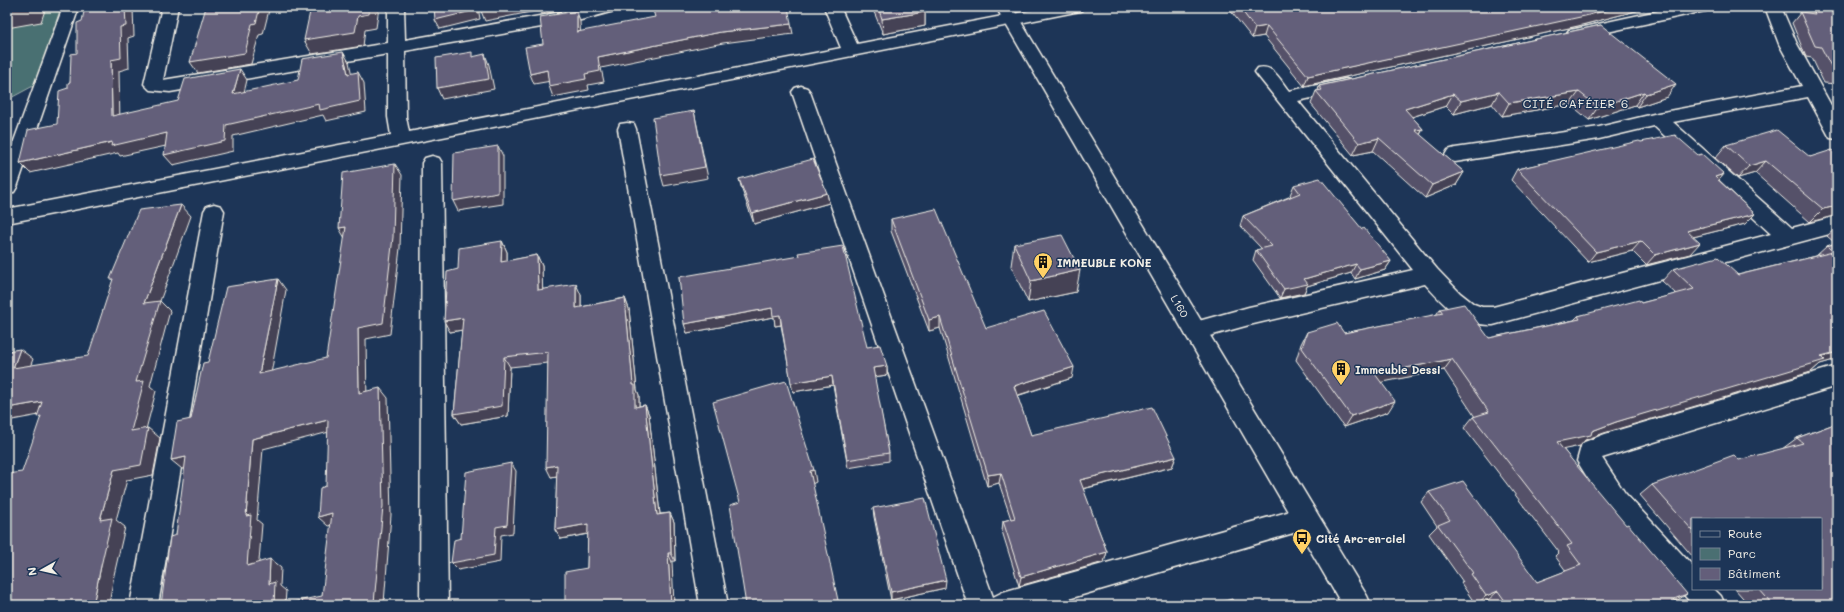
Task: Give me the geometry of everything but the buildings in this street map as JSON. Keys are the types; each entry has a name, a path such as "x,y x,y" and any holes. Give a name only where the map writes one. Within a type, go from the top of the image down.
{"street":[{"path":"7,186 71,7"},
{"path":"170,7 153,84 156,86 170,86 397,48 581,15 608,7"},
{"path":"396,7 397,117 401,140"},
{"path":"832,7 851,52"},
{"path":"7,216 851,52 1008,13 1075,7"},
{"path":"1562,37 1700,7"},
{"path":"1773,7 1788,44 1837,133"},
{"name":"L160","path":"1008,13 1357,605"},
{"path":"1264,72 1429,275 1460,305 1472,313 1481,316 1493,316 1837,224"},
{"path":"1285,98 1362,81"},
{"path":"1455,156 1598,133 1658,119 1812,90"},
{"path":"801,92 982,605"},
{"path":"1658,119 1789,238"},
{"path":"627,129 714,605"},
{"path":"432,163 434,605"},
{"path":"144,605 214,211"},
{"path":"1195,331 1249,316 1429,275"},
{"path":"1692,585 1616,501 1589,460 1591,451 1605,445 1837,376"},
{"path":"1003,605 1305,519"},
{"path":"1697,590 1711,605"}],"green space":[{"path":"7,7 61,7 35,85 7,100"}],"place":[{"name":"IMMEUBLE KONE","path":"1043,279"},
{"name":"Immeuble Dessi","path":"1341,386"},
{"name":"Cité Arc-en-ciel","path":"1302,555"}],"district":[{"name":"CITÉ CAFÉIER 6","path":"1576,103"}]}
